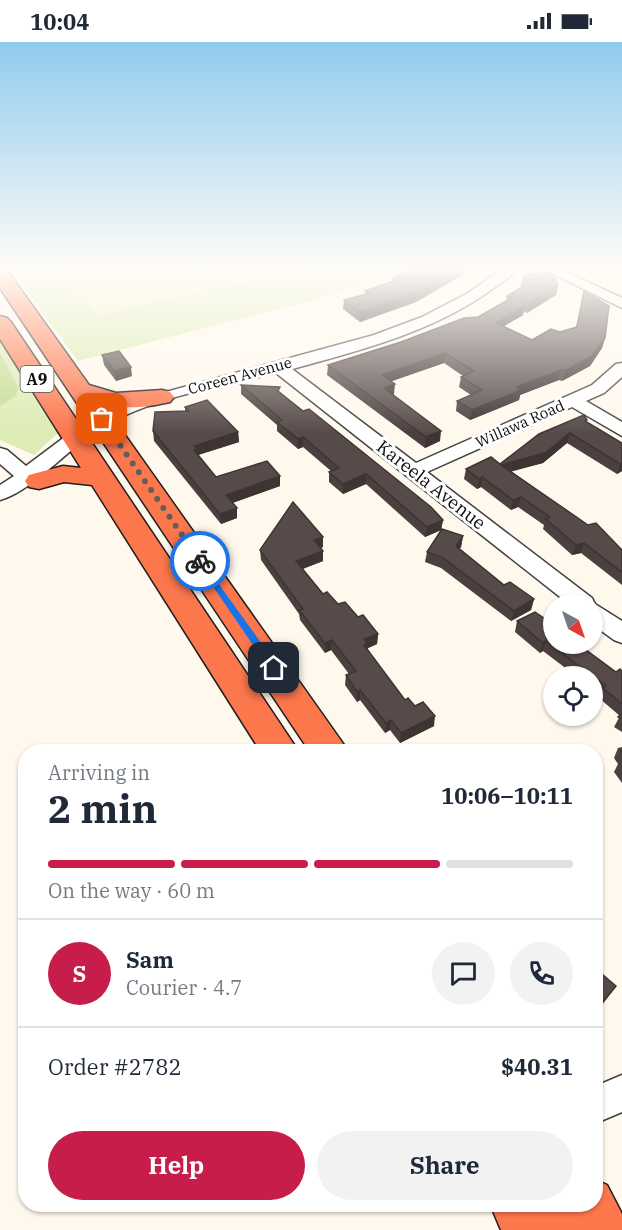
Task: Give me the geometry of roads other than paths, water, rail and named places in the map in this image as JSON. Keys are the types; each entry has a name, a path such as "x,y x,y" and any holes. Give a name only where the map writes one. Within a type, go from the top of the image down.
{"highway":[{"name":"A9","path":"0,322 275,744"},
{"name":"A9","path":"34,322 326,744"},
{"path":"81,390 115,400 162,397"},
{"path":"111,432 131,425 162,397"},
{"path":"32,478 63,474 103,478"},
{"path":"521,1212 529,1230"},
{"path":"556,1212 562,1230"},
{"path":"592,1212 601,1230"}],"street":[{"name":"Coreen Avenue","path":"0,504 77,442 111,432 162,397 373,339 420,322"},
{"name":"Kareela Avenue","path":"278,366 571,594"},
{"name":"Willawa Road","path":"412,472 608,383 622,368"},
{"path":"573,400 622,430"},
{"path":"0,454 32,478 0,494"},
{"path":"603,619 622,634"},
{"path":"603,1102 622,1093"}]}
